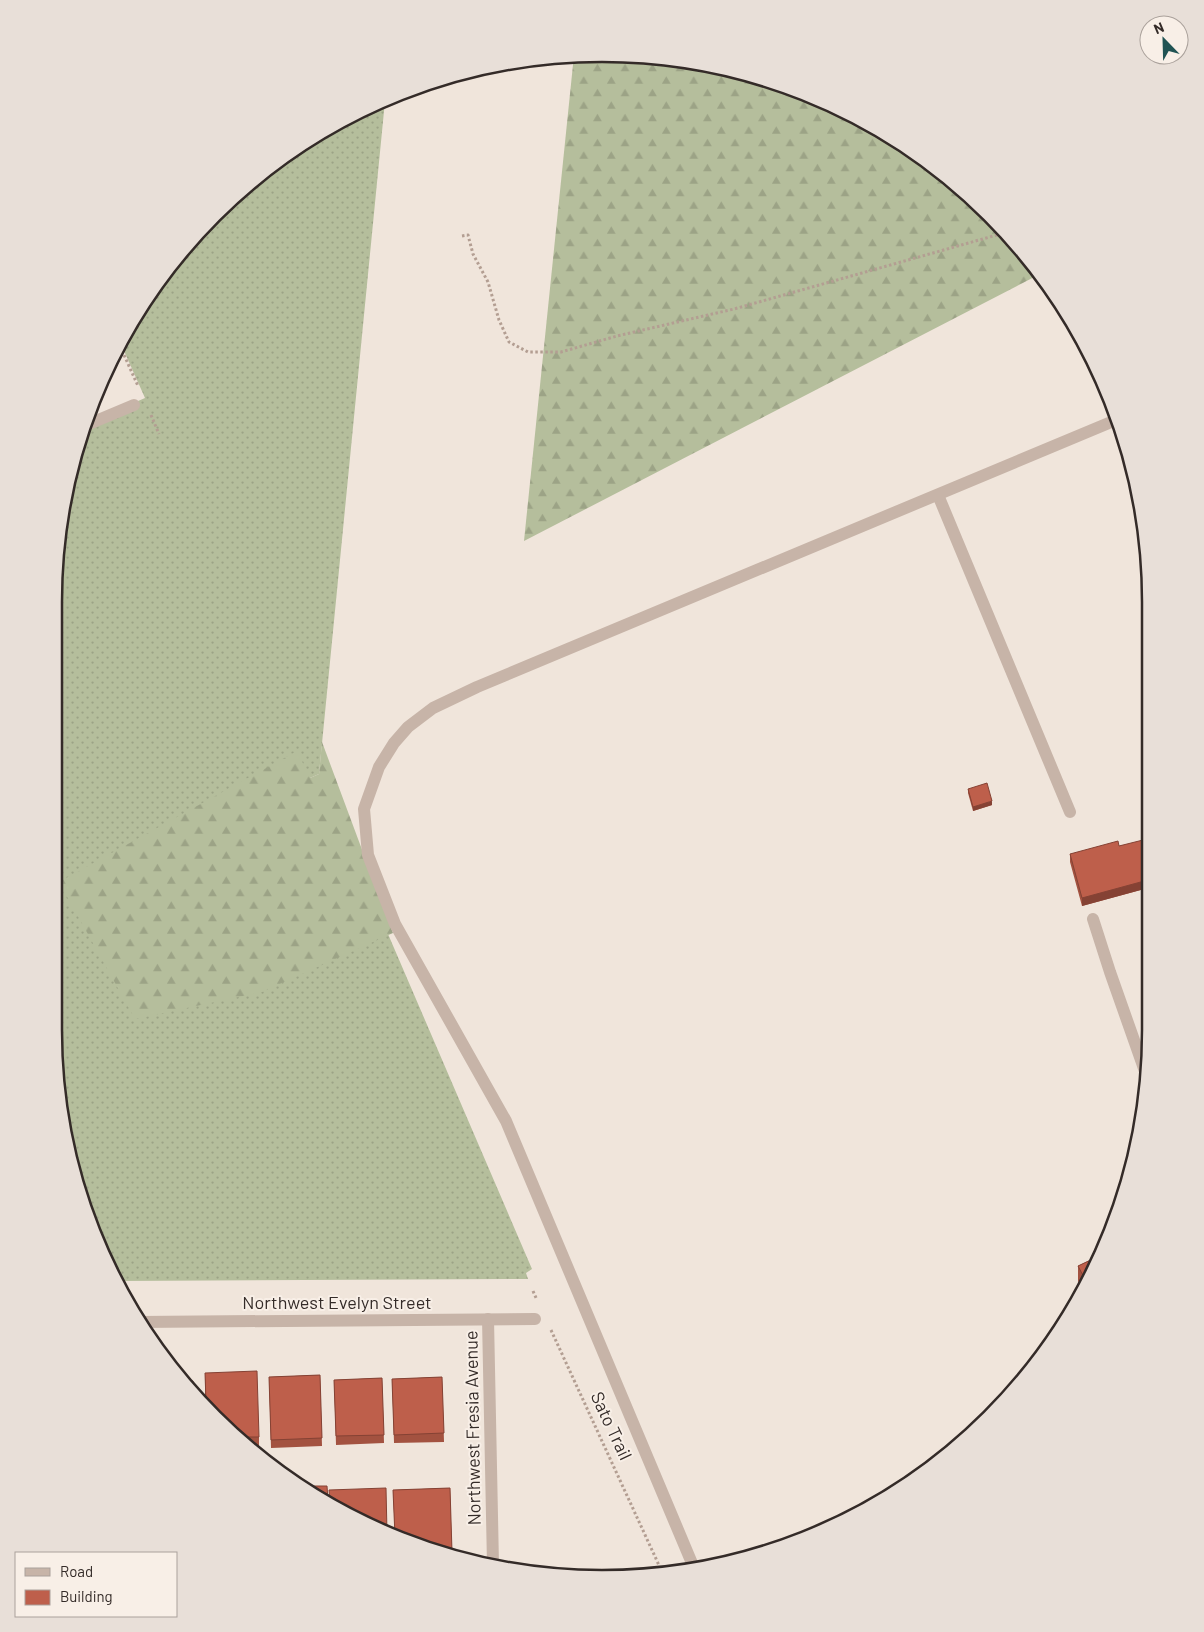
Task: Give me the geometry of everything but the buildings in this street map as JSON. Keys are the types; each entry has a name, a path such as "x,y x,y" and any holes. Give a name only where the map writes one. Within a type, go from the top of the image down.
{"street":[{"path":"94,422 134,405"},
{"path":"691,1562 506,1121 395,924 368,855 364,810 379,767 394,743 408,727 433,708 477,687 1110,422"},
{"path":"938,495 1070,812"},
{"path":"1093,919 1140,1058"},
{"name":"Northwest Evelyn Street","path":"148,1322 488,1320 538,1313"},
{"name":"Northwest Fresia Avenue","path":"488,1320 493,1558"}],"path":[{"path":"462,236 468,235 473,254 488,282 499,320 509,342 528,352 561,352 617,336 734,309 997,235"},
{"path":"532,1291 538,1313"},
{"name":"Sato Trail","path":"548,1324 659,1566"}],"green space":[{"path":"602,62 637,64 707,73 775,91 841,118 902,153 958,196 1008,246 1033,278 524,541 573,64"},
{"path":"384,109 319,774 310,778 380,937 388,934 532,1269 526,1273 528,1279 125,1281 118,1269 91,1203 81,1170 67,1100 64,1065 64,567 73,497 81,462 95,420 145,398 124,351 153,302 196,246 246,196 302,153 363,118"},
{"path":"322,742 393,933 262,992 135,1019 63,889 63,880 297,751 310,778 319,774"}]}
